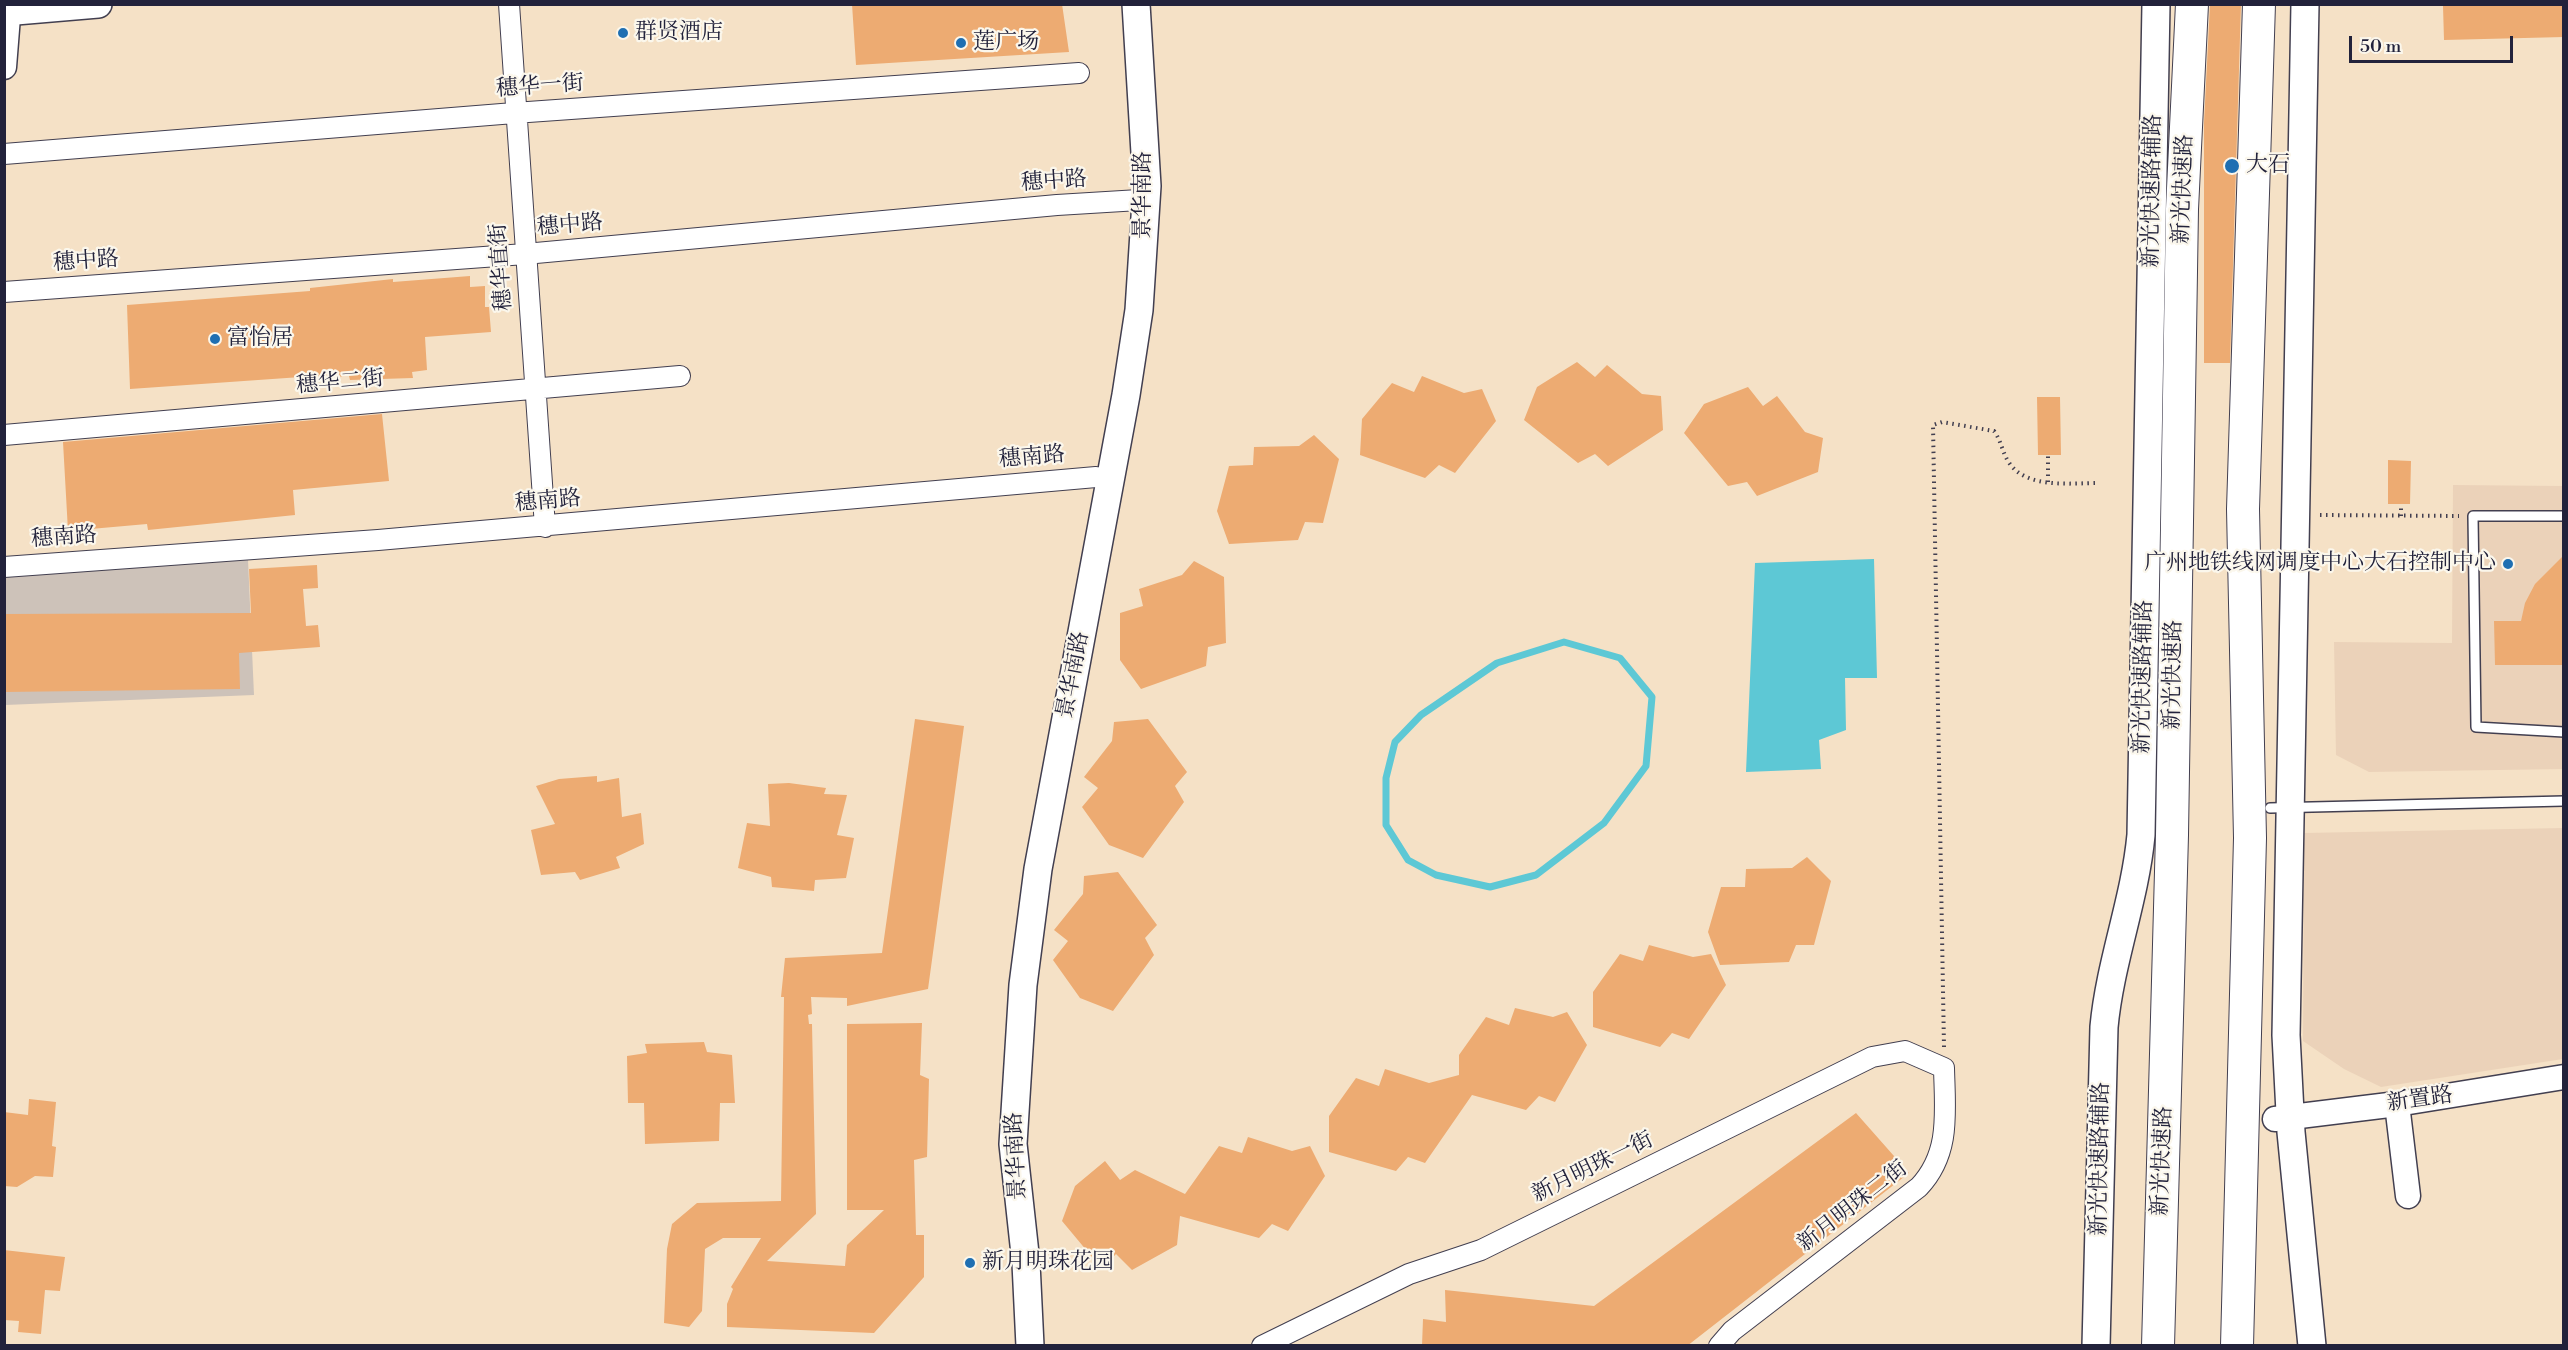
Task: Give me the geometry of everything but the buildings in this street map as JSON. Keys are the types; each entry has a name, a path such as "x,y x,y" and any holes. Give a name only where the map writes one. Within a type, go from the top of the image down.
{"highway":[{"name":"新光快速路","path":"2158,1346 2172,835 2182,209 2192,4"},
{"path":"2239,1338 2250,838 2243,509 2259,4"},
{"path":"2139,1346 2161,1228"}],"main road":[{"path":"7,8 68,4"},
{"path":"7,8 98,4"},
{"name":"景华南路","path":"1030,1346 1025,1252 1013,1144 1019,1031 1038,869 1126,395 1139,310 1147,186 1136,4"},
{"name":"新光快速路辅路","path":"2096,1346 2104,1028 2108,995 2136,872 2141,835 2156,4"},
{"path":"2305,4 2286,1035 2290,1120 2312,1346"}],"street":[{"name":"穗华直街","path":"509,4 514,113 544,527"},
{"path":"4,67 7,8"},
{"name":"穗华一街","path":"4,154 514,113 1079,73"},
{"name":"穗中路","path":"4,292 525,254 1056,204 1139,200"},
{"name":"穗华二街","path":"4,435 680,376"},
{"name":"穗南路","path":"4,567 544,527 1096,477"},
{"name":"新月明珠一街","path":"1262,1346 1409,1274 1481,1250 1872,1057 1905,1051 1944,1068"},
{"name":"新月明珠二街","path":"1719,1346 1732,1331 1919,1187 1929,1176 1941,1154 1944,1141 1944,1068"},
{"name":"新置路","path":"2275,1119 2397,1104 2564,1077"},
{"path":"2397,1104 2408,1196"}],"lane":[{"path":"2564,516 2473,516 2476,727 2564,732"},
{"path":"2270,808 2564,801"}],"path":[{"path":"1944,1068 1932,425 1942,422 1994,431 2001,440 2003,454 2012,467 2026,478 2048,482 2098,483"},
{"path":"2048,482 2049,455"},
{"path":"2401,506 2401,516"},
{"path":"2311,515 2473,516"}],"shaded area":[{"name":"广州地铁线网调度中心大石控制中心","path":"2453,485 2563,486 2563,769 2369,772 2336,755 2334,642 2452,643"},
{"path":"248,560 254,695 5,705 4,577"},
{"path":"2563,828 2563,1059 2381,1087 2344,1069 2303,1041 2304,833"}],"water":[{"path":"1874,559 1877,678 1845,678 1846,730 1819,740 1821,769 1746,772 1755,563"}],"waterway":[{"path":"1564,642 1620,658 1652,697 1646,766 1604,823 1536,875 1490,887 1436,875 1408,860 1386,825 1386,778 1395,742 1421,715 1497,663 1564,642"}],"place":[{"name":"群贤酒店","path":"623,33"},
{"name":"莲广场","path":"961,43"},
{"name":"大石","path":"2232,166"},
{"name":"富怡居","path":"215,339"},
{"name":"广州地铁线网调度中心大石控制中心","path":"2508,564"},
{"name":"新月明珠花园","path":"970,1263"}]}
